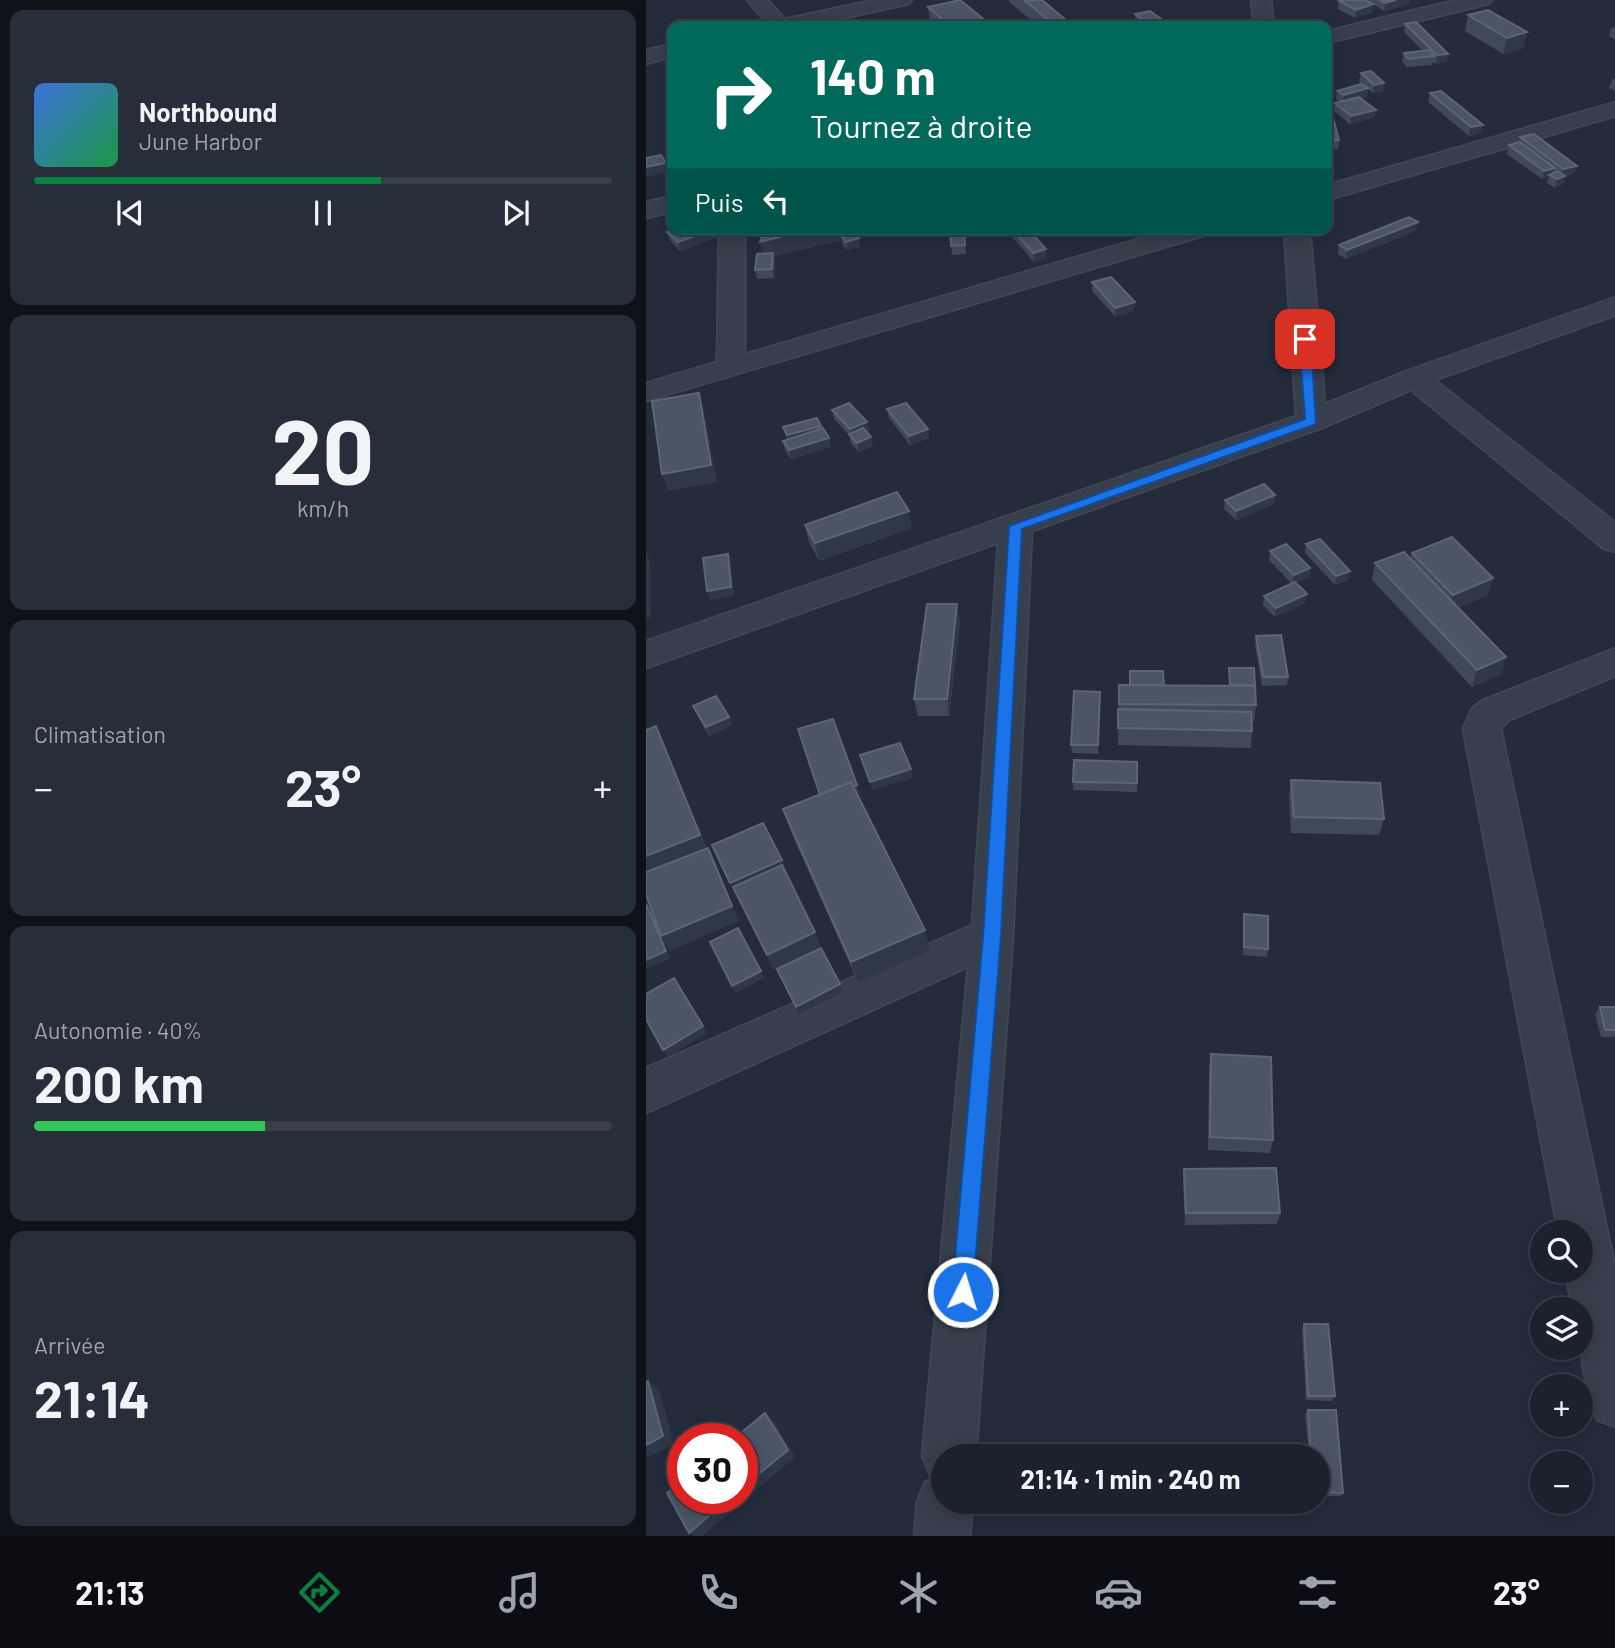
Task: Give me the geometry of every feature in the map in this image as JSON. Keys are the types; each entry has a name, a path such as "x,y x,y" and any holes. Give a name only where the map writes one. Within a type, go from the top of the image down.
{"street":[{"path":"757,0 786,21"},
{"path":"810,21 902,0"},
{"path":"1261,0 1263,21"},
{"path":"1332,36 1482,0"},
{"path":"646,57 667,52"},
{"path":"1332,191 1615,109"},
{"path":"646,210 667,205"},
{"path":"731,367 732,235"},
{"path":"646,392 1181,235"},
{"path":"1297,235 1311,421"},
{"path":"646,655 1311,421 1414,378 1615,305"},
{"path":"1414,378 1615,541"},
{"path":"950,1444 992,936 1016,526"},
{"path":"1615,661 1495,710 1485,719 1482,729 1615,1401"},
{"path":"646,1091 992,936"},
{"path":"942,1536 944,1514"}],"building":[{"path":"960,0 986,21 944,21 928,7"},
{"path":"1024,0 1042,0 1067,21 1049,21"},
{"path":"1365,0 1373,4 1356,10 1339,1"},
{"path":"1488,10 1527,32 1507,38 1468,15"},
{"path":"1150,11 1161,19 1144,21 1135,14"},
{"path":"1416,22 1448,54 1437,55 1405,24"},
{"path":"1429,50 1434,56 1408,59 1404,53"},
{"path":"1371,71 1384,83 1374,85 1361,73"},
{"path":"1361,84 1368,88 1344,95 1337,91"},
{"path":"1441,91 1483,125 1471,127 1430,93"},
{"path":"1359,97 1376,110 1351,116 1335,103"},
{"path":"1332,114 1339,140 1332,140"},
{"path":"1534,134 1577,166 1563,169 1520,137"},
{"path":"1520,142 1555,168 1544,171 1509,145"},
{"path":"661,155 666,163 646,167 646,158"},
{"path":"1557,171 1565,176 1557,179 1549,175"},
{"path":"1409,217 1418,222 1347,250 1339,245"},
{"path":"670,235 697,235 678,242"},
{"path":"763,235 788,235 760,242"},
{"path":"857,235 859,238 846,242 842,237"},
{"path":"950,235 964,235 965,245 951,246"},
{"path":"1017,235 1033,235 1046,249 1033,253"},
{"path":"773,253 772,269 755,270 757,254"},
{"path":"1111,277 1135,302 1115,308 1092,282"},
{"path":"699,393 711,465 662,474 652,401"},
{"path":"849,403 867,422 850,429 832,410"},
{"path":"906,403 928,429 909,436 887,409"},
{"path":"817,418 821,426 787,435 783,427"},
{"path":"823,428 829,438 789,450 783,441"},
{"path":"863,428 871,437 857,443 849,434"},
{"path":"1264,484 1275,495 1236,511 1225,500"},
{"path":"897,492 909,511 815,543 805,525"},
{"path":"1452,537 1493,578 1453,595 1412,553"},
{"path":"1320,539 1350,571 1336,576 1306,544"},
{"path":"1286,544 1310,568 1294,575 1270,551"},
{"path":"1404,552 1506,657 1477,670 1375,563"},
{"path":"728,554 731,587 707,591 703,558"},
{"path":"1295,582 1307,594 1276,608 1264,596"},
{"path":"927,604 957,604 947,699 914,699"},
{"path":"1281,635 1288,677 1263,677 1256,636"},
{"path":"1229,668 1254,668 1255,685 1230,685"},
{"path":"1130,671 1163,671 1164,685 1130,685"},
{"path":"1119,685 1255,686 1256,705 1119,704"},
{"path":"1074,691 1100,692 1098,745 1071,745"},
{"path":"716,696 729,717 706,727 693,706"},
{"path":"1118,709 1251,712 1252,731 1118,728"},
{"path":"833,719 857,785 853,787 851,782 820,795 798,729"},
{"path":"656,726 700,835 646,856 646,730"},
{"path":"900,743 911,769 870,782 860,755"},
{"path":"1074,760 1137,762 1137,783 1073,782"},
{"path":"1291,780 1380,783 1384,819 1294,817"},
{"path":"851,782 925,930 851,962 783,809"},
{"path":"763,823 782,860 730,883 712,845"},
{"path":"708,848 732,906 661,936 646,895 646,872"},
{"path":"782,865 815,932 767,955 733,887"},
{"path":"646,904 666,951 646,960"},
{"path":"1244,914 1268,916 1268,949 1244,947"},
{"path":"738,928 761,971 732,986 710,942"},
{"path":"821,948 840,984 796,1007 777,969"},
{"path":"674,978 703,1026 663,1050 646,1019 646,994"},
{"path":"1600,1007 1616,1007 1616,1030 1605,1030"},
{"path":"1211,1054 1271,1057 1273,1140 1210,1137"},
{"path":"1276,1168 1280,1213 1186,1213 1184,1169"},
{"path":"1304,1324 1328,1324 1335,1396 1308,1396"},
{"path":"648,1381 663,1436 646,1445 646,1382"},
{"path":"1308,1410 1336,1410 1343,1493 1330,1492 1330,1444 1310,1444"},
{"path":"765,1413 788,1450 758,1475 758,1423 753,1423"},
{"path":"679,1514 711,1514 689,1533"}],"route":[{"path":"963,1292 992,936 1016,526 1311,421 1305,339"}]}
